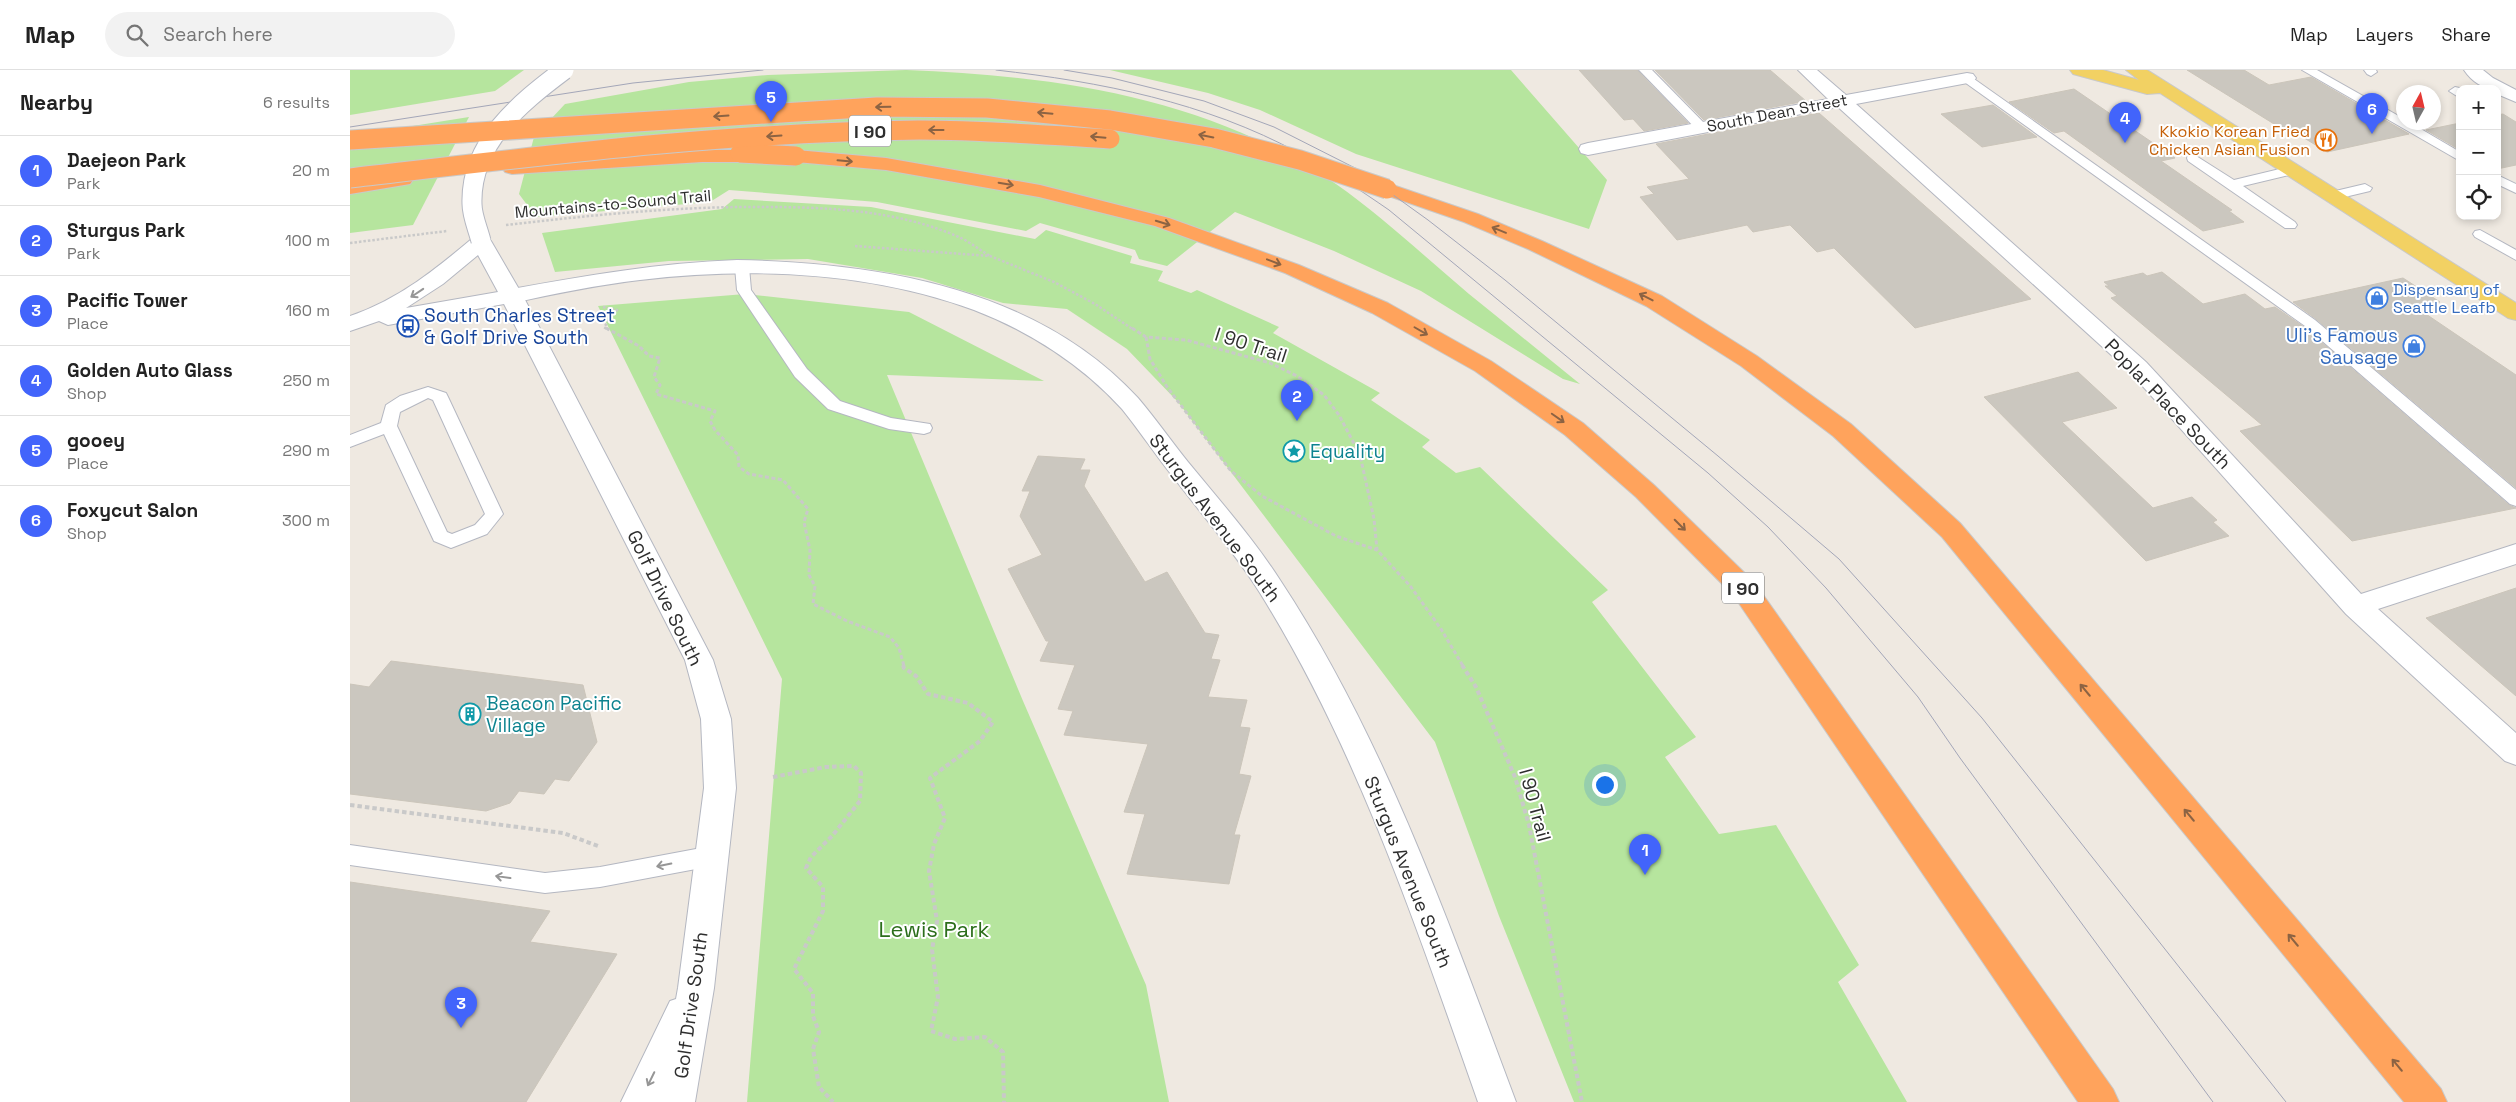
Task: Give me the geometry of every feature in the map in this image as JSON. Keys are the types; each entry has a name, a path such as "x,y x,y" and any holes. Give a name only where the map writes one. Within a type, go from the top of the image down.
{"highway":[{"path":"350,140 877,107 987,108 1110,120 1214,138 1300,160 1387,189"},
{"name":"I 90","path":"350,178 731,139 858,131 974,130 1084,136 1185,147 1281,164 1387,189 1471,218 1535,245 1632,290 1688,322 1749,361 1842,430 1951,530 2428,1102"},
{"path":"350,170 546,151 640,150 796,156"},
{"name":"I 90","path":"350,187 410,179 612,160 702,156 796,156 886,164 1031,189 1162,222 1292,269 1380,308 1483,366 1574,429 1645,491 1744,589 2100,1102"}],"main road":[{"path":"2079,70 2132,83 2194,108"},
{"path":"2135,70 2516,313"}],"street":[{"name":"Golf Drive South","path":"564,70 517,108 496,132 482,156 473,179 471,202 484,248 512,296 699,660 716,719 720,788 696,988 676,1102"},
{"name":"Poplar Place South","path":"1807,70 2138,367 2356,606 2516,752"},
{"path":"2473,70 2486,85"},
{"name":"South Dean Street","path":"1588,150 1967,78"},
{"path":"2501,92 2516,97"},
{"path":"350,324 375,316 401,304 428,286 455,263 484,248"},
{"name":"Sturgus Avenue South","path":"350,324 640,273 742,268 844,273 895,282 963,300 1026,325 1082,360 1130,402 1270,587 1343,715 1435,935 1497,1102"},
{"path":"2356,606 2516,554"},
{"path":"640,1102 696,988"}],"lane":[{"path":"1646,70 1702,128"},
{"path":"2308,70 2456,155"},
{"path":"1967,78 2310,323 2516,500"},
{"path":"2194,158 2290,225"},
{"path":"2232,185 2292,170"},
{"path":"2501,181 2516,189"},
{"path":"2332,196 2365,188"},
{"path":"2480,234 2516,256"},
{"path":"742,268 744,290 801,373 834,405 889,423 924,428"},
{"path":"428,392 440,398 494,514 488,526 472,535 451,542 440,536 389,426 392,409 406,400 428,392"},
{"path":"350,441 389,426"},
{"path":"350,855 545,883 600,878 712,856"}],"path":[{"name":"Mountains-to-Sound Trail","path":"503,225 690,207 756,206 842,210 889,216 927,226 962,239 990,256"},
{"path":"350,243 455,230"},
{"name":"I 90 Trail","path":"990,256 1054,282 1095,304 1146,337 1186,340 1270,363 1297,376 1324,396 1339,415 1360,455 1374,519 1377,550"},
{"path":"600,307 617,310 604,327 616,337 643,346 649,356 660,358 654,377 660,385 656,394 715,411 710,421 715,430 738,454 739,467 749,474 783,480 808,509 804,522 810,550 809,575 815,586 813,604 858,625 878,629 891,637 901,649 904,668 916,676 928,694 968,703 993,722 980,741 930,778 945,818 934,844 929,871 937,921 932,950 938,997 931,1031 955,1039 985,1037 1003,1052 1004,1102"},
{"name":"I 90 Trail","path":"1146,337 1150,359 1167,387 1231,471 1262,496 1336,536 1377,550 1411,587 1441,629 1476,687 1515,777 1528,825 1582,1102"},
{"path":"773,777 826,768 854,766 861,773 860,801 832,836 811,857 806,868 823,887 822,911 794,969 814,993 813,1016 819,1032 813,1049 816,1068 820,1088 833,1102"},
{"path":"350,805 563,833 607,850"}],"green space":[{"path":"350,70 524,70 495,91 350,115"},
{"path":"906,70 1019,78 1075,86 1130,97 1183,111 1236,130 1287,154 1336,184 1580,384 1563,379 1421,291 1334,251 1235,212 1167,266 1139,259 1135,250 1040,223 1026,231 877,202 729,190 710,202 536,217 519,194 534,137 565,104 689,82 768,75"},
{"path":"1110,70 1511,70 1607,180 1589,229 1356,154 1260,110 1208,93"},
{"path":"469,117 413,225 350,233 350,136"},
{"path":"734,199 871,207 1035,239 1046,230 1132,256 1130,263 1163,271 1158,281 1191,293 1197,290 1279,327 1273,333 1380,393 1371,400 1430,440 1422,447 1456,473 1480,467 1608,590 1592,602 1696,737 1665,757 1719,834 1776,825 1859,965 1838,982 1907,1102 1574,1102 1499,916 1435,742 1178,402 1127,349 1067,309 1003,303 922,278 808,259 669,261 555,272 542,233 722,209"},
{"name":"Lewis Park","path":"745,294 909,312 1044,381 887,375 1023,701 1146,985 1169,1102 747,1102 782,679 598,306"}],"building":[{"path":"1579,70 1637,70 1688,123 1644,131 1633,119 1624,120"},
{"path":"1655,70 1770,70 1806,101 1704,120"},
{"path":"2187,70 2244,70 2269,85 2311,77 2396,126 2396,130 2402,130 2409,134 2327,152 2301,136 2295,137"},
{"path":"2074,89 2175,158 2161,161 2232,210 2229,211 2244,222 2203,231 2064,131 2054,133 2009,102"},
{"path":"1993,105 2037,137 1982,147 1941,114"},
{"path":"1819,113 2031,299 1915,328 1834,248 1817,252 1790,225 1753,232 1747,225 1677,240 1640,197 1654,194 1647,187 1689,179 1656,144"},
{"path":"2501,114 2516,122 2516,165 2501,168 2501,130"},
{"path":"2456,124 2456,148 2426,130 2441,130 2441,127"},
{"path":"2162,272 2203,304 2245,294 2265,309 2275,307 2304,327 2509,505 2516,508 2352,541 2240,431 2262,425 2111,298 2117,296 2105,286 2109,286 2104,282 2143,273 2147,276"},
{"name":"Uli's Famous Sausage","path":"2403,278 2440,302 2417,308 2516,375 2516,488 2316,319 2293,302"},
{"path":"2078,372 2117,408 2062,422 2153,508 2192,497 2217,520 2213,522 2229,536 2146,561 1984,397"},
{"path":"1038,456 1085,459 1080,470 1090,470 1084,486 1145,582 1167,572 1205,633 1219,635 1211,659 1220,660 1208,697 1247,700 1240,727 1250,728 1239,774 1251,776 1234,835 1240,835 1229,884 1127,874 1145,814 1124,812 1148,744 1064,735 1073,711 1058,709 1075,665 1040,661 1049,641 1046,641 1008,569 1042,555 1020,516 1030,491 1022,491"},
{"path":"2516,588 2516,696 2426,618"},
{"name":"Beacon Pacific Village","path":"391,661 583,685 597,742 569,781 555,779 544,794 519,791 510,803 486,811 350,794 350,684 369,687"},
{"path":"350,882 550,911 530,942 617,954 526,1102 350,1102"}],"tram line":[{"path":"350,127 633,83 763,70"},
{"path":"996,70 1113,88 1190,107 1263,135 1299,153 1345,180 1389,210 1708,473 1768,527 1826,588 1918,697 1960,758 2213,1102"},
{"path":"1064,70 1112,78 1204,101 1274,127 1357,169 1428,220 1505,280 1718,456 1839,559 1982,718 2286,1102"}],"place":[{"name":"gooey","path":"771,122"},
{"name":"Foxycut Salon","path":"2372,134"},
{"name":"Kkokio Korean Fried Chicken Asian Fusion","path":"2326,140"},
{"name":"Golden Auto Glass","path":"2125,143"},
{"name":"Dispensary of Seattle Leafb","path":"2377,298"},
{"name":"South Charles Street & Golf Drive South","path":"408,326"},
{"name":"Uli's Famous Sausage","path":"2414,346"},
{"name":"Sturgus Park","path":"1297,421"},
{"name":"Equality","path":"1294,451"},
{"name":"Beacon Pacific Village","path":"470,714"},
{"name":"Daejeon Park","path":"1645,875"},
{"name":"Pacific Tower","path":"461,1028"}]}
